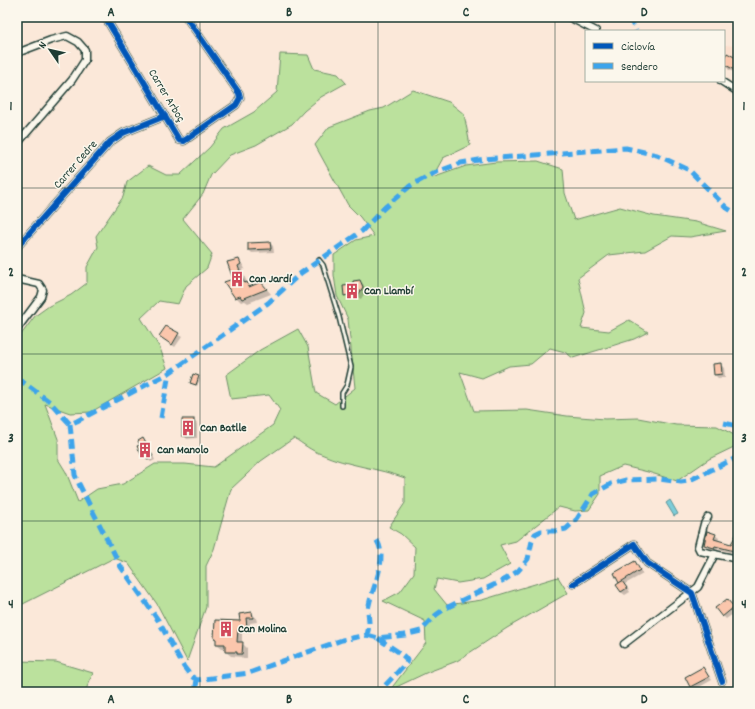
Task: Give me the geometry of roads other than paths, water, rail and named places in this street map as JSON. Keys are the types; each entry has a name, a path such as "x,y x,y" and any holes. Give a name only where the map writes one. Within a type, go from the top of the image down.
{"street":[{"name":"Carrer Arboç","path":"105,17 179,140 184,141 236,105 240,98 186,17"},
{"path":"569,17 594,30"},
{"path":"17,53 51,40 67,36 78,42 85,50 85,60 72,80 17,144"},
{"path":"723,82 738,92"},
{"name":"Carrer Cedre","path":"17,247 110,142 123,133 165,116"},
{"path":"17,279 39,284 43,290 42,297 17,329"},
{"path":"708,516 704,524 698,547 700,551 738,559"},
{"path":"573,584 634,544 647,563 692,593 722,681"},
{"path":"624,644 692,593 698,587 715,554"}],"lane":[{"path":"319,260 339,317 351,367 347,385 342,393 342,406"}],"water":[{"path":"670,500 678,514 674,516 666,503"}],"place":[{"name":"Can Jardí","path":"237,279"},
{"name":"Can Llambí","path":"352,291"},
{"name":"Can Batlle","path":"188,428"},
{"name":"Can Manolo","path":"145,450"},
{"name":"Can Molina","path":"226,629"}]}
